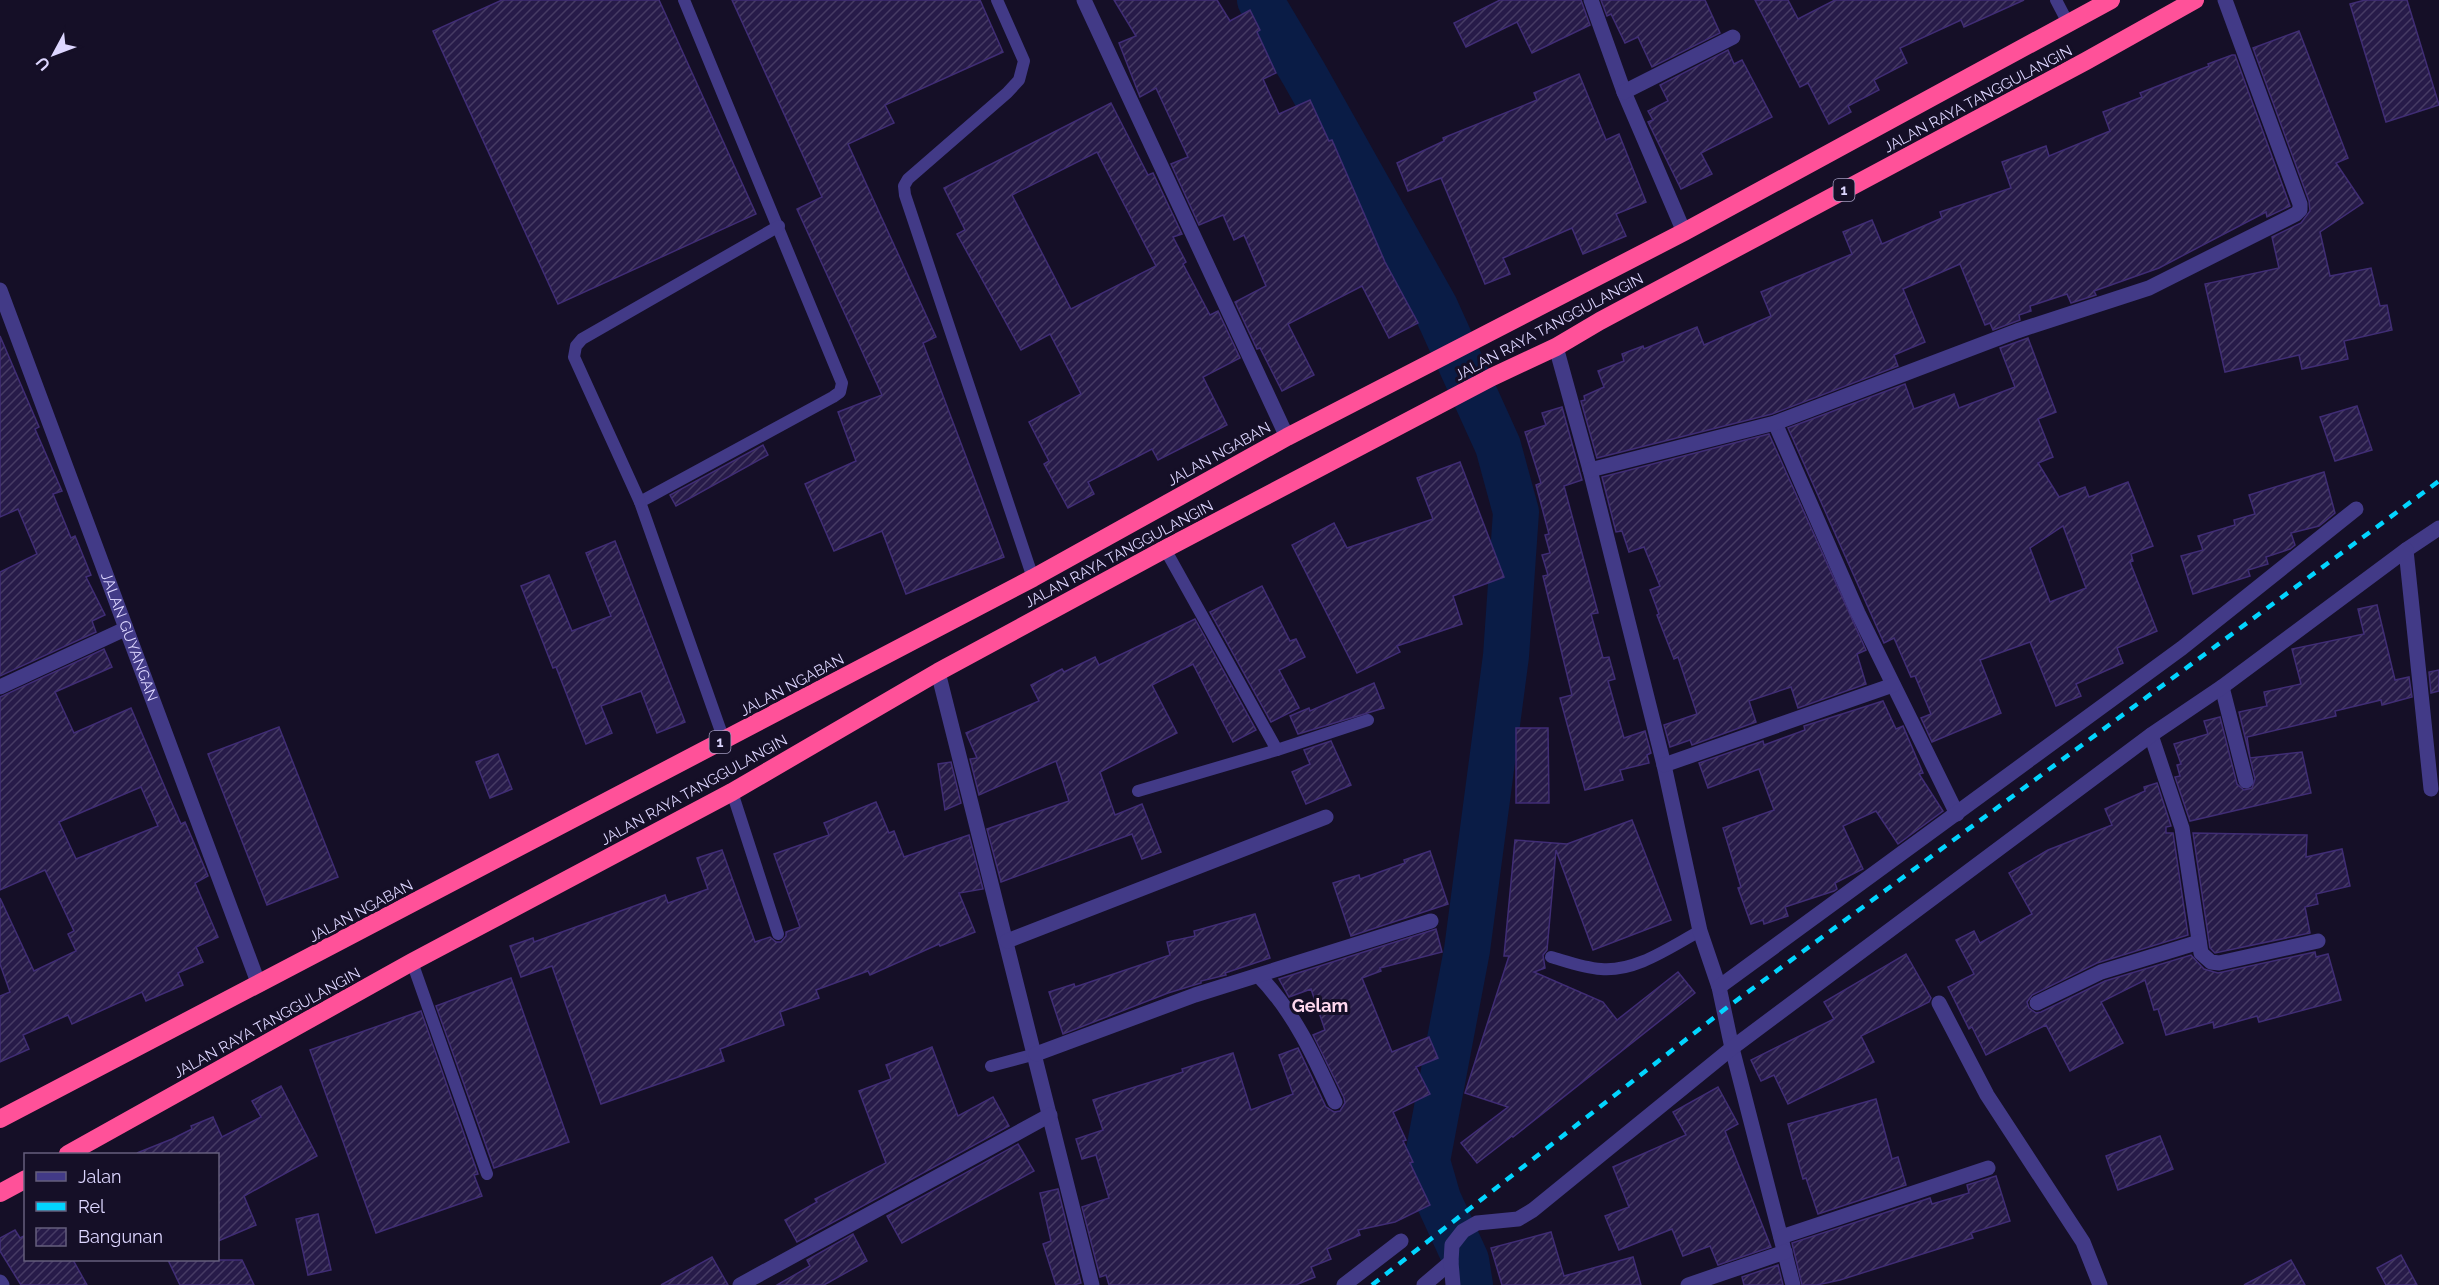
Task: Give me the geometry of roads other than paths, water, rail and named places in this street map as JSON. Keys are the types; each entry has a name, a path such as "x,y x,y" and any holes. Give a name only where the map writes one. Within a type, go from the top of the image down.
{"highway":[{"name":"JALAN RAYA TANGGULANGIN","path":"72,1153 412,962 732,792 938,672 1165,549 1492,377 1556,347 1599,321 2086,61 2194,0"},
{"name":"JALAN RAYA TANGGULANGIN","path":"1437,360 1683,232 2107,1"},
{"name":"JALAN NGABAN","path":"0,1119 1033,578 1287,437 1437,360"},
{"path":"0,1193 24,1180"}],"street":[{"path":"1083,0 1287,437"},
{"path":"1591,0 1624,92 1683,232"},
{"path":"1590,470 1774,423 2017,332 2150,288 2296,214 2300,210 2300,204 2225,0"},
{"path":"1624,92 1733,37"},
{"name":"JALAN GUYANGAN","path":"0,290 259,985"},
{"path":"1556,347 1590,470 1664,765 1700,931 1719,987 1732,1048 1793,1285"},
{"path":"1774,423 1858,613 1958,814"},
{"path":"1719,987 2182,648 2356,509"},
{"path":"1454,1285 1451,1262 1452,1245 1463,1232 1477,1223 1518,1219 1533,1210 1732,1048 2151,735 2222,687 2439,528"},
{"path":"2406,550 2431,789"},
{"path":"0,687 125,629"},
{"path":"938,672 1036,1054 1092,1285"},
{"path":"1664,765 1893,685"},
{"path":"2222,687 2246,780"},
{"path":"2151,735 2182,828 2200,953 2211,962 2219,963 2318,941"},
{"path":"1007,941 1326,817"},
{"path":"1036,1054 1196,995 1431,921"},
{"path":"2037,1003 2101,972 2199,942"},
{"path":"1259,976 1277,995 1297,1024 1311,1048 1335,1102"},
{"path":"1939,1003 1987,1095 2083,1242 2100,1285"},
{"path":"740,1285 1050,1115"},
{"path":"1688,1285 1783,1245 1988,1168"},
{"path":"1344,1285 1401,1241"},
{"path":"1424,1285 1451,1262"}],"lane":[{"path":"640,501 840,392 842,383 684,0"},
{"path":"997,0 1024,62 1019,80 908,179 904,186 905,195 1033,578"},
{"path":"2056,0 2068,23"},
{"path":"724,740 640,501 574,357 576,346 582,339 778,226"},
{"path":"1165,549 1277,750"},
{"path":"1138,791 1277,750 1368,720"},
{"path":"732,792 778,934"},
{"path":"1551,957 1603,970 1623,967 1645,960 1700,931"},
{"path":"412,962 488,1174"},
{"path":"991,1066 1036,1054"}],"waterway":[{"path":"1260,0 1435,307 1498,446 1516,512 1506,656 1467,950 1427,1161 1438,1199 1466,1260 1470,1285"}],"railway":[{"path":"1372,1285 1725,1009 2439,481"}],"district":[{"name":"Gelam","path":"1320,1005"}]}
